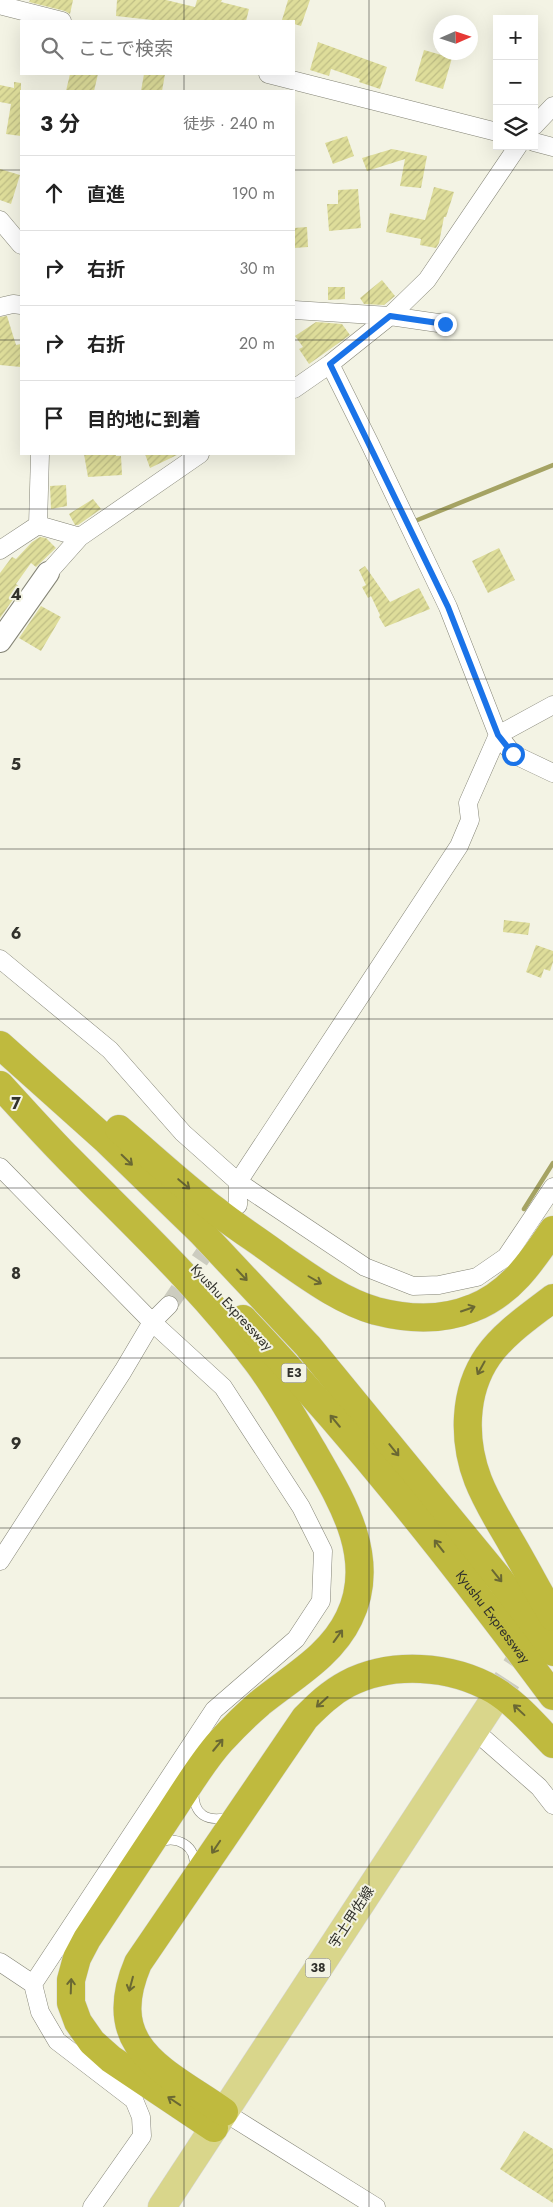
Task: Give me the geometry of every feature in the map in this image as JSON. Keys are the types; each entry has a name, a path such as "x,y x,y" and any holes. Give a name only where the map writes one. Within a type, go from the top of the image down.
{"highway":[{"path":"0,1028 216,1211 311,1278 348,1299 374,1310 400,1316 427,1318 451,1315 474,1308 495,1296 513,1282 529,1266 553,1230"},
{"name":"Kyushu Expressway","path":"0,1045 105,1139 202,1232 308,1346 500,1580 553,1652"},
{"name":"Kyushu Expressway","path":"0,1081 185,1257 298,1376 437,1544 553,1696"},
{"path":"0,1085 68,1158 175,1266 254,1358 282,1399 341,1499 358,1547 361,1572 357,1594 351,1615 340,1634 312,1664 260,1703 219,1743 87,1939 77,1958 71,1980 71,2003 78,2022 92,2042 111,2059 219,2120"},
{"path":"553,1298 522,1321 502,1339 488,1356 477,1376 470,1400 467,1426 471,1454 478,1480 489,1504 553,1617"},
{"path":"219,2120 150,2061 137,2046 130,2028 127,2008 130,1984 138,1963 305,1718 325,1698 346,1684 369,1675 394,1670 422,1669 448,1672 493,1690 516,1706 553,1744"}],"main road":[{"name":"宇土甲佐線","path":"162,2207 492,1704"}],"street":[{"path":"4,7 58,20"},
{"path":"272,75 493,131"},
{"path":"538,122 553,106"},
{"path":"538,143 553,147"},
{"path":"295,388 330,364 390,316 427,280 515,150"},
{"path":"0,220 20,244"},
{"path":"0,307 12,304 20,305"},
{"path":"295,310 390,316 445,324"},
{"path":"330,364 448,607 498,735 513,754 553,773"},
{"path":"38,524 40,455"},
{"path":"0,641 48,573 80,537 199,455"},
{"path":"38,524 80,537"},
{"path":"0,550 38,524"},
{"path":"238,1205 238,1182 459,846 470,820 468,803 498,735 553,704"},
{"path":"0,959 110,1050 183,1133 238,1182 365,1267 413,1286 439,1285 477,1277 506,1257 553,1187"},
{"path":"0,1167 152,1322 223,1387 302,1507 323,1551 321,1601 296,1639 214,1710 33,1984"},
{"path":"0,1561 123,1371 152,1322 169,1305"},
{"path":"474,1730 539,1787 553,1805"},
{"path":"0,1962 33,1984 40,2012 57,2041 134,2100 141,2117 142,2136 92,2207"},
{"path":"219,2120 376,2207"}],"lane":[{"path":"197,1774 193,1794 200,1813 208,1819 228,1817 239,1813"},
{"path":"148,1848 162,1841 173,1840 182,1842 189,1847 193,1854 194,1864 192,1883"}],"building":[{"path":"30,0 73,0 70,14 29,2"},
{"path":"117,0 166,0 195,7 197,0 222,0 221,2 249,9 246,20 152,20 116,16"},
{"path":"288,0 310,0 301,26 295,24 295,20 282,20"},
{"path":"318,42 387,67 380,89 359,82 360,79 331,69 329,76 310,70"},
{"path":"424,50 433,53 433,60 451,60 443,89 415,81"},
{"path":"70,75 98,75 94,90 66,90"},
{"path":"144,75 165,75 162,90 141,90"},
{"path":"14,82 21,83 20,136 6,134 11,104 0,102 0,85 14,88"},
{"path":"347,136 354,156 333,164 325,143"},
{"path":"392,149 427,156 421,188 400,186 405,159 367,171 362,158"},
{"path":"0,169 20,175 11,204 0,200"},
{"path":"434,187 454,192 446,217 444,217 439,243 436,248 420,245 421,239 386,232 390,213 425,220"},
{"path":"358,189 361,228 329,231 327,204 338,204 338,190"},
{"path":"307,227 308,247 295,248 295,228"},
{"path":"382,280 395,296 384,305 364,304 360,298"},
{"path":"328,287 345,287 345,299 328,300"},
{"path":"7,316 16,345 20,344 20,367 0,365 0,317"},
{"path":"316,322 342,324 350,335 309,364 299,349 303,347 295,336"},
{"path":"84,455 121,456 122,475 88,477"},
{"path":"145,455 177,455 150,468"},
{"path":"66,485 67,506 51,509 50,486"},
{"path":"93,499 101,509 78,525 75,525 69,514"},
{"path":"40,537 46,538 56,548 36,567 31,563 16,584 21,588 0,618 0,573 12,557 16,559 32,542"},
{"path":"499,548 515,580 488,593 472,561"},
{"path":"365,566 390,602 419,588 430,609 385,627 371,596 368,598 362,587 366,585 359,570"},
{"path":"41,606 61,617 41,651 19,638"},
{"path":"504,920 530,923 528,935 503,932"},
{"path":"536,945 553,951 553,962 550,971 544,969 541,978 526,972"},
{"path":"524,2131 553,2149 553,2203 500,2169"}],"waterway":[{"path":"415,521 553,465"},
{"path":"524,1209 553,1163"}],"tunnel":[{"path":"169,1305 216,1236"},
{"path":"492,1703 535,1638"}],"route":[{"path":"445,324 390,316 330,364 448,607 498,735 513,754"}]}
